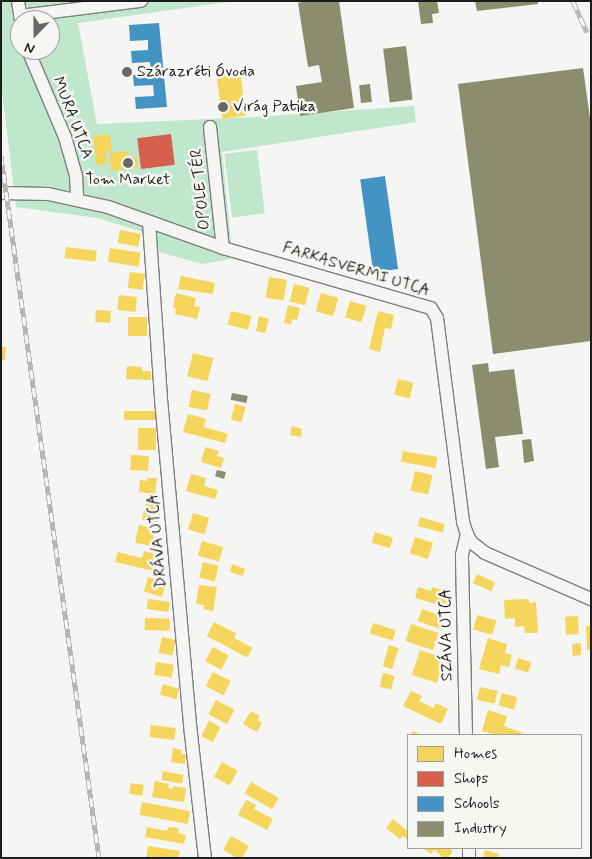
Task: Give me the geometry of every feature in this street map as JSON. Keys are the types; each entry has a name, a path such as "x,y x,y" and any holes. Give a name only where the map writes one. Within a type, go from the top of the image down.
{"street":[{"path":"60,12 141,1"},
{"name":"MURA UTCA","path":"32,60 65,137 76,176 77,198"},
{"name":"OPOLE TÉR","path":"210,128 223,248"},
{"name":"FARKASVERMI UTCA","path":"1,193 27,192 77,198 108,207 223,248 427,306 434,312 437,318 463,522 471,542 485,553 591,599"},
{"name":"DRÁVA UTCA","path":"149,222 161,399 191,734 205,858"},
{"name":"SZÁVA UTCA","path":"466,734 462,555 467,534"}],"green space":[{"path":"1,1 235,1 78,23 97,124 254,117 414,106 416,122 222,152 231,240 230,259 202,264 159,252 143,232 97,218 16,207 1,83"},
{"path":"257,150 265,214 232,218 224,154"}],"building: Homes":[{"path":"240,71 246,116 222,119 216,74"},
{"path":"110,134 112,151 105,151 107,164 96,165 93,136"},
{"path":"128,151 128,158 137,157 138,168 111,171 109,153"},
{"path":"120,230 141,234 138,247 118,243"},
{"path":"66,247 97,251 95,262 65,258"},
{"path":"110,248 141,253 138,267 108,262"},
{"path":"130,272 145,274 143,290 128,288"},
{"path":"181,276 215,283 213,294 178,289"},
{"path":"269,277 287,280 283,301 266,298"},
{"path":"294,284 310,288 305,305 290,301"},
{"path":"176,293 196,298 194,306 200,307 197,319 175,314 176,308 173,307"},
{"path":"321,293 338,298 333,316 316,311"},
{"path":"119,295 137,297 135,312 117,310"},
{"path":"350,301 366,306 361,322 345,317"},
{"path":"288,305 300,308 297,320 292,319 291,324 284,323"},
{"path":"96,310 111,311 110,323 95,322"},
{"path":"231,311 251,316 248,330 228,325"},
{"path":"378,311 394,315 391,329 385,328 380,352 369,349"},
{"path":"259,316 269,319 265,333 256,331"},
{"path":"128,317 147,317 147,336 128,336"},
{"path":"1,347 6,347 5,360 1,360"},
{"path":"193,353 213,358 208,381 187,376"},
{"path":"127,366 142,367 142,371 151,371 151,380 126,379"},
{"path":"398,379 414,383 410,398 394,395"},
{"path":"192,390 211,394 207,411 188,407"},
{"path":"235,404 246,407 241,422 231,419"},
{"path":"124,411 157,411 157,420 124,420"},
{"path":"188,414 206,419 204,427 228,434 225,443 183,432"},
{"path":"292,426 302,429 301,437 290,435"},
{"path":"138,428 156,428 156,450 138,450"},
{"path":"205,447 219,451 217,456 224,458 221,468 201,462"},
{"path":"403,451 437,457 436,468 401,462"},
{"path":"131,455 149,456 148,471 130,470"},
{"path":"415,471 433,475 428,495 411,490"},
{"path":"191,474 206,478 204,486 218,490 215,499 186,491"},
{"path":"147,478 157,478 155,494 139,492 140,480 147,481"},
{"path":"146,503 162,507 157,523 142,519"},
{"path":"193,513 209,518 204,534 188,529"},
{"path":"420,517 445,524 443,533 418,526"},
{"path":"139,525 156,529 152,546 135,543"},
{"path":"375,532 393,538 390,548 372,542"},
{"path":"415,537 433,543 428,559 410,553"},
{"path":"202,541 223,547 219,561 198,555"},
{"path":"144,551 158,555 154,571 115,562 118,552 142,558"},
{"path":"203,562 219,566 215,581 199,578"},
{"path":"232,564 245,569 243,576 230,572"},
{"path":"477,574 495,582 491,591 473,583"},
{"path":"148,577 166,582 162,597 144,591"},
{"path":"199,585 217,587 213,611 203,609 204,605 196,604"},
{"path":"418,587 431,591 432,587 450,592 446,607 415,598"},
{"path":"148,599 170,602 168,612 147,609"},
{"path":"529,599 529,603 536,602 538,633 525,633 524,626 515,627 515,618 505,619 504,600"},
{"path":"422,609 445,617 440,629 418,621"},
{"path":"477,615 496,620 492,635 473,629"},
{"path":"578,616 579,634 566,635 565,617"},
{"path":"145,618 170,619 170,631 145,630"},
{"path":"214,622 236,633 229,648 207,636"},
{"path":"373,623 396,630 393,641 370,634"},
{"path":"411,624 439,633 433,650 405,641"},
{"path":"586,626 591,626 591,650 587,650"},
{"path":"162,637 176,640 172,656 159,653"},
{"path":"234,638 253,648 247,658 229,648"},
{"path":"488,638 507,644 505,653 512,655 509,667 501,665 499,674 479,669"},
{"path":"581,643 581,655 573,656 572,644"},
{"path":"389,645 399,648 392,669 383,666"},
{"path":"213,647 229,656 221,670 205,661"},
{"path":"420,650 445,658 437,683 412,675"},
{"path":"518,658 531,662 528,673 515,669"},
{"path":"156,662 174,665 172,678 154,675"},
{"path":"213,672 231,681 224,695 206,686"},
{"path":"383,673 395,676 391,689 380,687"},
{"path":"163,684 179,689 176,699 160,695"},
{"path":"480,687 498,691 495,704 477,700"},
{"path":"411,691 422,696 419,701 434,708 436,703 448,709 441,724 403,706"},
{"path":"502,693 517,697 514,710 499,706"},
{"path":"216,700 235,710 227,724 208,714"},
{"path":"488,710 507,716 504,726 524,734 493,734 482,731"},
{"path":"251,711 260,716 257,720 262,723 257,732 243,724"},
{"path":"209,721 221,727 213,742 201,736"},
{"path":"151,725 176,728 174,740 150,737"},
{"path":"173,748 182,750 181,754 186,754 185,764 171,762"},
{"path":"222,762 238,771 230,786 214,777"},
{"path":"163,771 184,775 182,784 161,780"},
{"path":"155,781 169,784 168,788 173,789 173,786 186,788 184,802 152,797"},
{"path":"251,782 279,798 272,809 244,793"},
{"path":"131,783 144,785 142,796 129,794"},
{"path":"246,800 256,805 254,809 273,819 267,830 238,815"},
{"path":"142,802 190,811 188,824 140,815"},
{"path":"393,819 406,830 407,828 407,839 403,836 400,839 386,828"},
{"path":"147,827 167,831 168,827 179,828 178,833 186,835 184,844 145,837"},
{"path":"231,836 249,846 242,858 237,858 223,850"},
{"path":"148,846 180,851 178,858 146,858"},
{"path":"424,849 450,849 453,851 448,858 444,858 434,850 431,854"},
{"path":"485,850 499,854 498,858 483,858"}],"building: Shops":[{"path":"171,134 175,165 141,169 137,138"}],"building: Schools":[{"path":"159,23 167,107 136,109 135,97 154,96 153,85 134,86 133,75 151,74 150,62 132,63 131,51 148,50 148,40 130,41 129,25"},
{"path":"385,176 398,269 373,273 360,179"}],"building: Industry":[{"path":"307,1 339,1 354,108 300,116 296,86 322,82 319,65 308,67 298,3"},
{"path":"418,1 437,1 439,13 432,14 433,23 421,24"},
{"path":"475,1 538,1 538,4 477,11"},
{"path":"406,46 413,100 390,102 383,49"},
{"path":"583,68 591,125 591,341 493,354 458,84"},
{"path":"370,84 372,102 361,103 359,85"},
{"path":"488,363 489,372 514,369 523,434 495,437 499,467 486,469 472,365"},
{"path":"232,393 248,396 246,403 231,400"},
{"path":"531,439 534,461 524,463 522,440"},
{"path":"217,470 226,472 224,479 215,476"}],"railway":[{"path":"573,1 587,32"},
{"path":"1,156 99,858"}],"place":[{"name":"Szárazréti Óvoda","path":"127,72"},
{"name":"Virág Patika","path":"223,107"},
{"name":"Tom Market","path":"128,163"}]}
